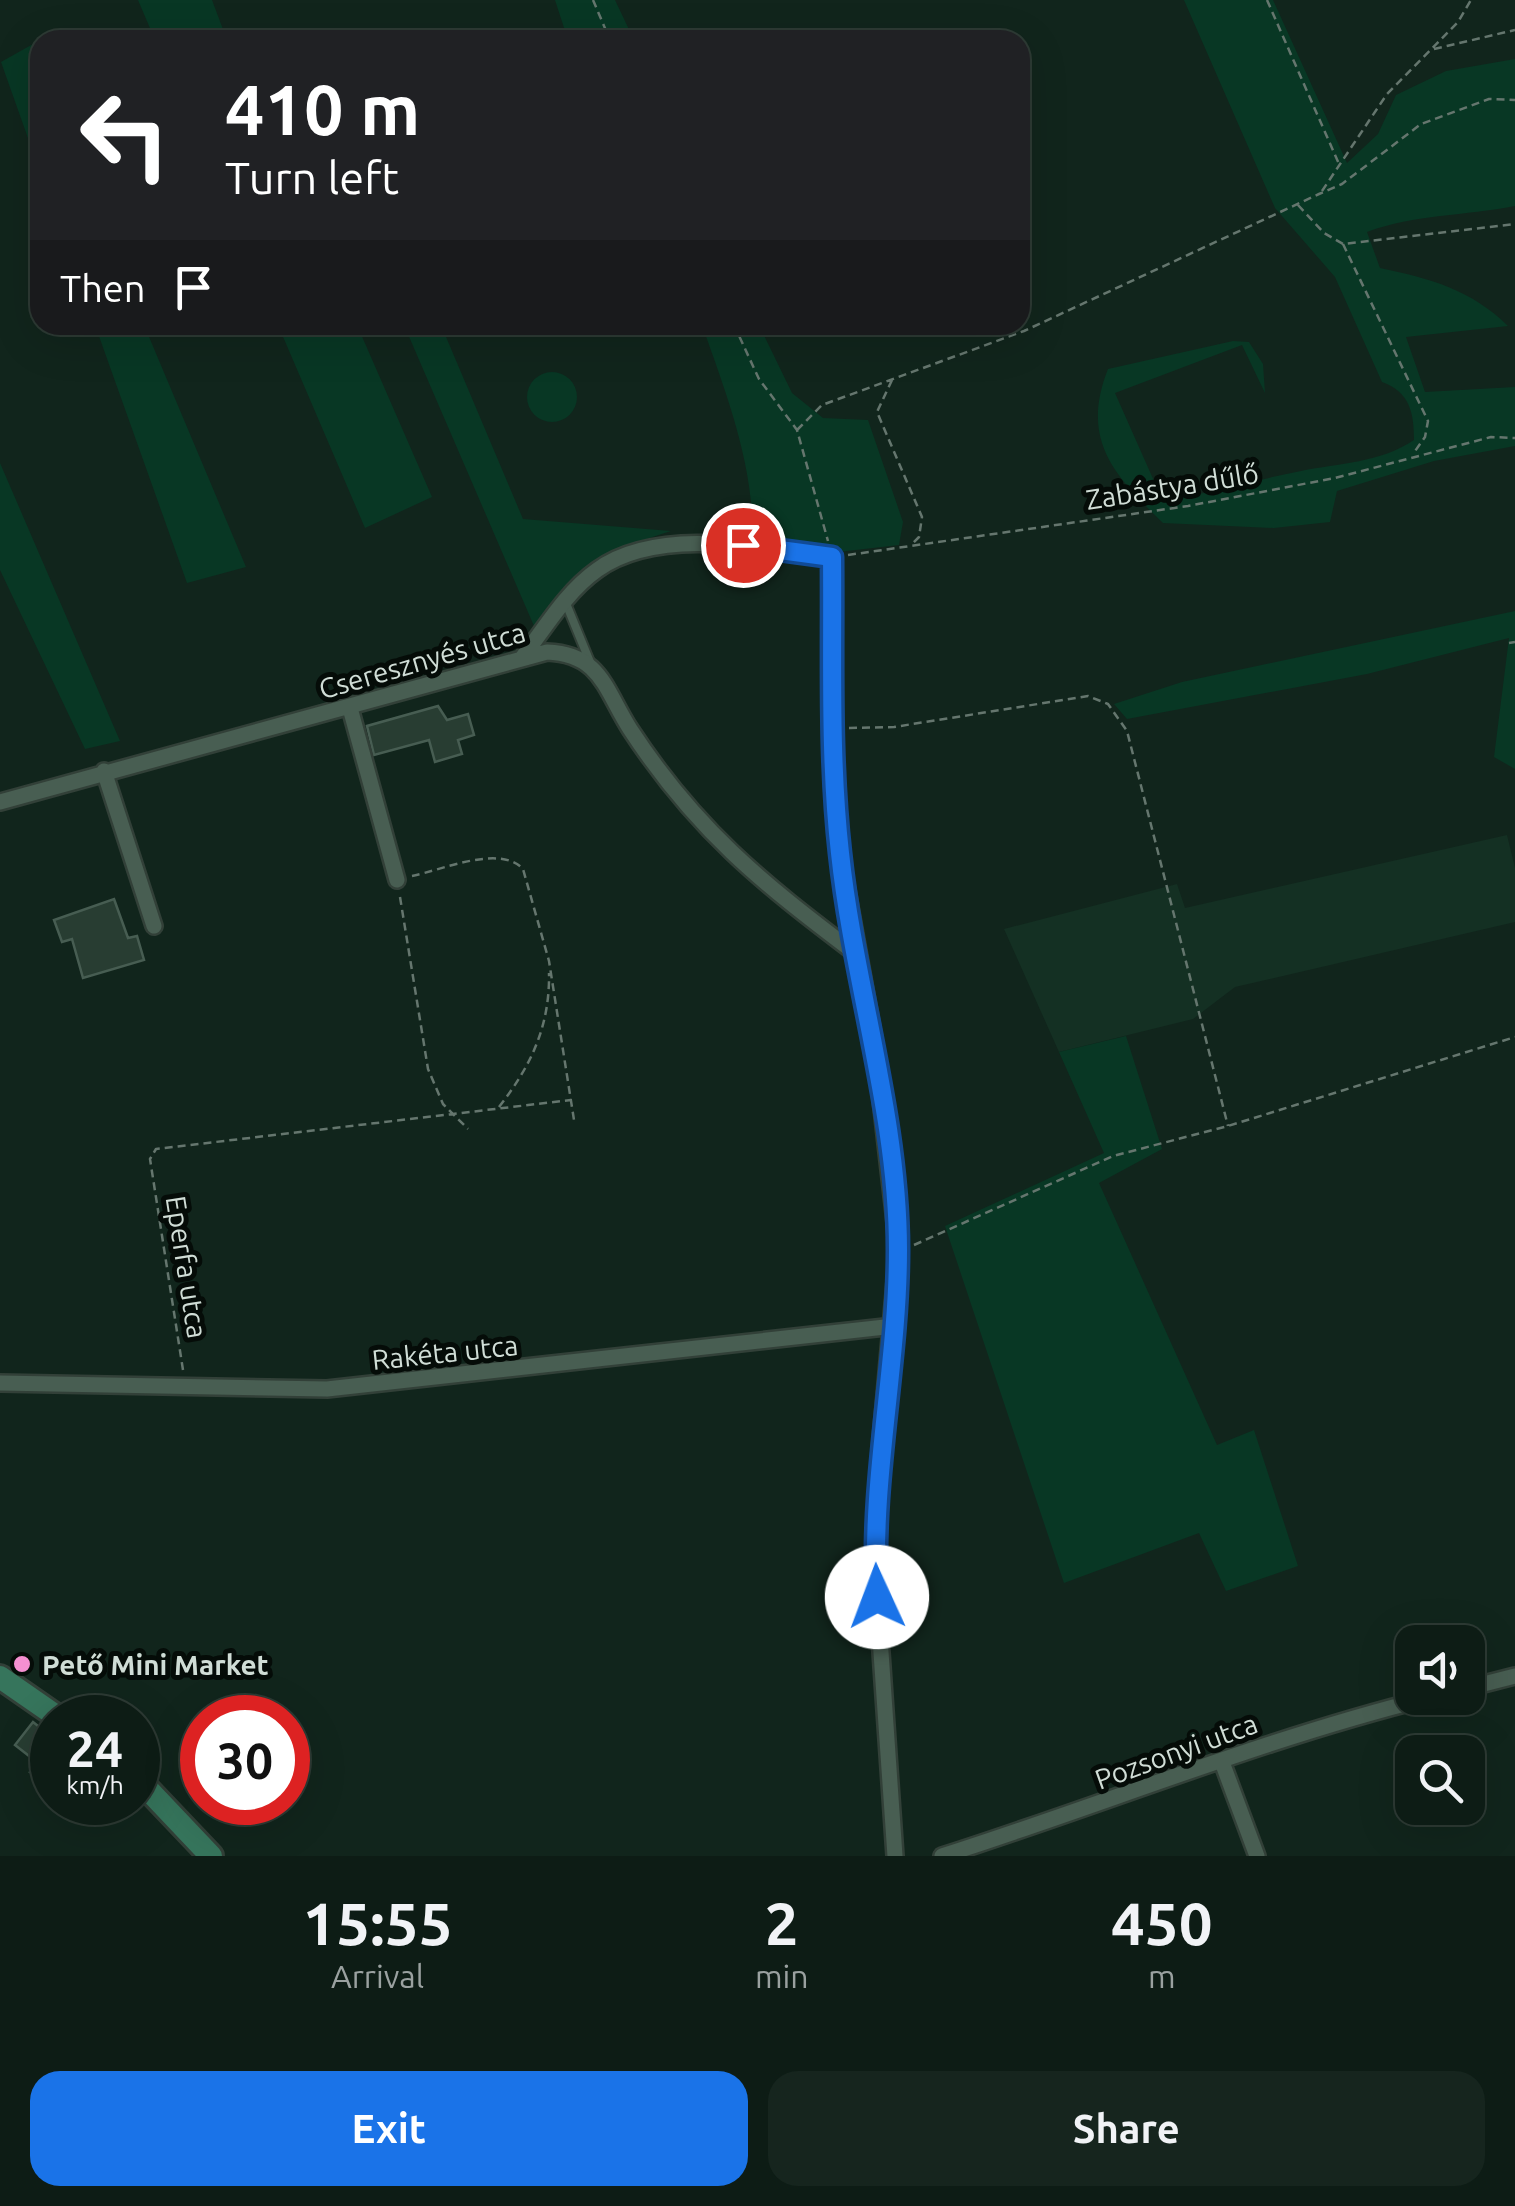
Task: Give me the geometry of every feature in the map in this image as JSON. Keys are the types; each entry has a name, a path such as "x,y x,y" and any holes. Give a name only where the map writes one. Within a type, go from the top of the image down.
{"main road":[{"path":"0,1678 30,1698"},
{"path":"160,1802 212,1856"}],"street":[{"path":"522,658 565,601 606,564 668,547 727,544 832,557 833,728 840,852 855,953 874,1038 898,1248 879,1463 875,1565 895,1856"},
{"name":"Cseresznyés utca","path":"0,802 547,652 568,652 592,668"},
{"path":"592,668 683,804 779,898 855,953"},
{"path":"350,708 397,880"},
{"path":"104,771 154,926"},
{"name":"Rakéta utca","path":"0,1383 327,1388 894,1326"},
{"path":"1485,1684 1515,1676"},
{"name":"Pozsonyi utca","path":"942,1856 1313,1728 1395,1707"},
{"path":"1222,1762 1258,1856"}],"lane":[{"path":"565,601 592,668"}],"path":[{"path":"594,0 606,30"},
{"path":"1268,0 1340,165"},
{"path":"1320,194 1387,94 1472,0"},
{"path":"1430,50 1515,30"},
{"path":"1030,329 1342,184 1420,124 1488,99 1515,100"},
{"path":"1298,204 1324,233 1344,244 1515,224"},
{"path":"1344,244 1428,420 1425,436 1412,455"},
{"path":"739,335 759,379 797,430 832,557"},
{"path":"797,430 822,405 1016,335"},
{"path":"892,380 877,412 922,517 919,537 910,546"},
{"name":"Zabástya dűlő","path":"832,557 1188,506 1336,478 1491,437 1515,438"},
{"path":"1508,643 1515,642"},
{"path":"833,728 894,727 1088,696 1108,704 1127,731 1228,1126"},
{"path":"468,1130 458,1114 443,1104 428,1069 397,880 495,858 512,859 524,869 549,962 574,1120"},
{"path":"497,1110 531,1060 544,1029 549,962"},
{"path":"898,1248 912,1246 1113,1156 1228,1126 1515,1037"},
{"path":"458,1114 570,1100"},
{"name":"Eperfa utca","path":"186,1388 152,1152 458,1114"}],"shaded area":[{"path":"138,0 212,0 223,30 151,30"},
{"path":"555,0 615,0 629,30 565,30"},
{"path":"1184,0 1273,0 1347,163 1378,134 1396,95 1446,71 1515,59 1515,206 1422,218 1367,232 1380,268 1465,294 1508,326 1406,337 1425,392 1515,387 1515,446 1434,461 1337,491 1330,522 1274,528 1163,523 1117,472 1100,436 1098,416 1108,369 1233,341 1249,342 1263,364 1265,393 1242,345 1115,393 1162,499 1373,458 1414,440 1408,405 1399,391 1382,382 1335,277 1275,208"},
{"path":"30,46 30,144 1,62"},
{"path":"99,335 148,335 246,567 187,583"},
{"path":"282,335 361,335 432,497 365,528"},
{"path":"408,335 445,335 523,519 671,531 593,564 564,589 534,626"},
{"path":"705,335 764,335 792,393 823,418 868,420 903,522 899,545 838,552 753,538 749,483 729,404"},
{"path":"552,372 570,379 577,397 570,415 552,422 534,415 527,397 534,379"},
{"path":"0,463 120,741 85,749 0,570"},
{"path":"1515,611 1515,769 1494,757 1509,638 1367,674 1127,719 1114,704 1182,682"},
{"path":"1507,835 1515,868 1515,922 1235,987 1193,1019 1059,1052 1004,929 1177,884 1185,908"},
{"path":"1126,1036 1162,1149 1099,1183 1217,1445 1254,1430 1298,1566 1226,1591 1199,1533 1064,1583 945,1226 1104,1153 1059,1052"}],"building":[{"path":"438,706 447,720 468,714 474,735 458,740 462,754 435,762 429,740 374,755 367,726"},
{"path":"114,899 128,938 137,936 144,960 83,978 72,939 62,942 54,920"},
{"path":"30,1726 30,1757 15,1745"}],"place":[{"name":"Pető Mini Market","path":"22,1664"}],"route":[{"path":"743,545 832,557 833,728 840,852 855,953 874,1038 898,1248 879,1463 877,1597"}]}
